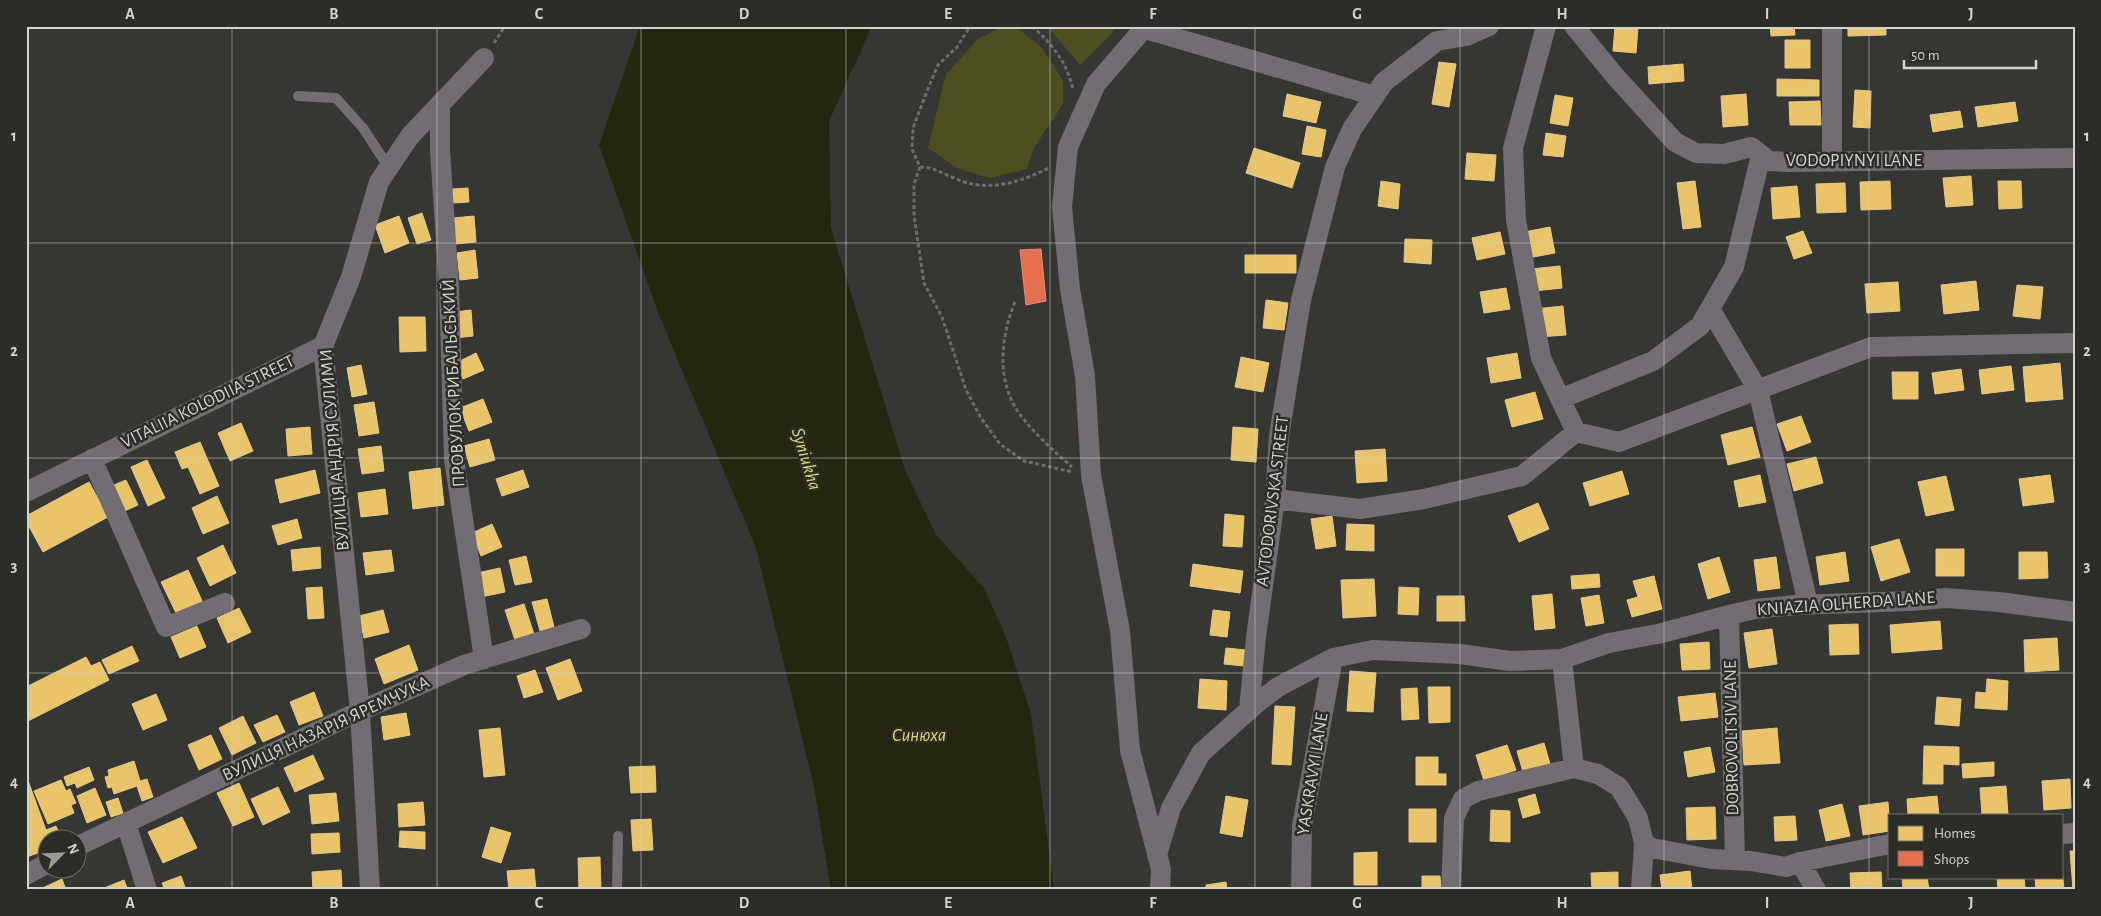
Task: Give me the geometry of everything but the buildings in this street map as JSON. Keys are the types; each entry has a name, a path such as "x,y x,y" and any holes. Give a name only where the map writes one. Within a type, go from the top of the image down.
{"street":[{"name":"AVTODORIVSKA STREET","path":"1249,710 1256,637 1275,499 1279,436 1302,300 1335,167 1352,129 1384,82 1436,40 1466,36 1489,26"},
{"path":"1546,26 1513,148 1516,220 1540,358 1576,432"},
{"name":"VODOPIYNYI LANE","path":"1574,26 1615,76 1675,142 1696,153 1724,154 1751,148 1769,161 1832,162 2075,158"},
{"path":"1832,26 1832,162"},
{"path":"1160,890 1161,868 1130,750 1120,631 1091,475 1085,376 1070,289 1062,207 1068,147 1096,84 1145,27 1375,96"},
{"name":"ВУЛИЦЯ АНДРІЯ СУЛИМИ","path":"370,890 360,711 323,346 351,277 379,182 410,136 484,58"},
{"name":"ПРОВУЛОК РИБАЛЬСЬКИЙ","path":"440,105 440,150 449,287 454,459 484,659"},
{"path":"1560,399 1653,361 1700,326 1734,267 1761,155"},
{"path":"1710,309 1758,390 1808,604"},
{"path":"1576,432 1619,442 1871,347 2075,343"},
{"name":"VITALIIA KOLODIIA STREET","path":"26,492 323,346"},
{"path":"1275,499 1360,509 1424,499 1522,476 1576,432"},
{"path":"92,459 166,627 225,603"},
{"name":"KNIAZIA OLHERDA LANE","path":"1249,710 1278,687 1333,658 1372,650 1460,654 1510,661 1562,659 1609,643 1662,633 1755,609 1808,604 1946,598 1999,602 2075,612"},
{"name":"DOBROVOLTSIV LANE","path":"1729,615 1736,860"},
{"name":"ВУЛИЦЯ НАЗАРІЯ ЯРЕМЧУКА","path":"88,841 360,711 464,665 581,629"},
{"name":"YASKRAVYI LANE","path":"1301,890 1302,826 1333,658"},
{"path":"1562,659 1574,768"},
{"path":"1157,855 1172,808 1201,753 1249,710"},
{"path":"1451,890 1454,818 1462,799 1478,791 1574,768 1598,774 1619,787 1638,818 1644,843 1641,890"},
{"path":"126,823 146,890"},
{"path":"1644,843 1652,848 1712,859 1752,861 1786,868 1800,862 1888,844"},
{"path":"1800,862 1816,890"},
{"path":"26,875 38,868"}],"lane":[{"path":"298,96 336,98 363,128 389,168"},
{"path":"617,890 618,836"}],"path":[{"path":"974,26 970,28 957,47 938,65 913,128 912,149 920,167 914,184 914,215 924,283 942,318 966,390 981,418 1000,444 1024,461 1078,473 1036,432 1013,404 1007,389 1002,352 1010,315 1015,302"},
{"path":"1032,26 1052,44 1069,75 1081,118"},
{"path":"920,167 927,167 965,182 997,185 1021,181 1049,168 1067,154"}],"green space":[{"path":"1003,26 1015,26 1042,48 1063,81 1063,104 1033,149 1027,169 990,178 959,169 928,148 946,74 978,39"},
{"path":"1047,26 1116,26 1110,35 1080,65"}],"water":[{"name":"Синюха","path":"640,26 872,26 829,121 831,228 905,470 936,535 984,588 1006,637 1031,714 1054,890 831,890 814,787 756,548 659,315 599,145"}],"water label":[{"name":"Syniukha","path":"806,459"}]}
